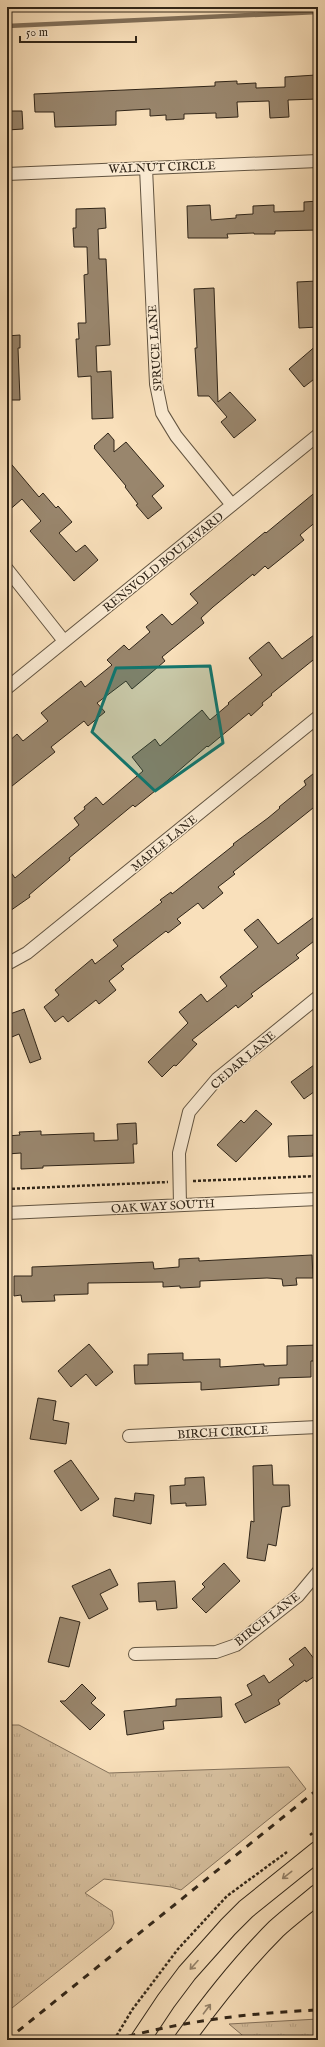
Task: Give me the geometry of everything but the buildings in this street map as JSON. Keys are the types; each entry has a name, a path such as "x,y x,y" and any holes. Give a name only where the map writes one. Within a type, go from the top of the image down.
{"main road":[{"path":"140,2040 183,1978 233,1922 246,1909 318,1851"},
{"path":"184,2040 214,1999 276,1929 318,1894"}],"street":[{"name":"WALNUT CIRCLE","path":"7,174 318,161"},
{"name":"SPRUCE LANE","path":"146,168 156,384 162,413 176,436 232,505"},
{"name":"RENSVOLD BOULEVARD","path":"7,688 318,435"},
{"path":"7,569 64,641"},
{"name":"MAPLE LANE","path":"7,964 27,953 318,718"},
{"name":"CEDAR LANE","path":"180,1205 178,1182 179,1153 189,1112 217,1079 318,997"},
{"name":"OAK WAY SOUTH","path":"7,1213 318,1199"},
{"name":"BIRCH CIRCLE","path":"129,1436 318,1427"},
{"name":"BIRCH LANE","path":"135,1654 216,1652 236,1645 298,1596 318,1572"}],"path":[{"path":"7,1189 318,1176"}],"highlighted area":[{"path":"210,666 223,743 155,791 92,732 116,668"}],"green space":[{"path":"7,1725 19,1725 109,1773 289,1767 306,1789 181,1890 171,1887 104,1879 85,1893 112,1911 114,1923 111,1929 7,2012"},
{"path":"318,2019 318,2040 248,2040 229,2024"}],"waterway":[{"path":"7,26 318,12"}],"railway":[{"path":"7,2040 318,1789"},
{"path":"115,2040 140,2033 216,2019 267,2013 318,2010"}]}
